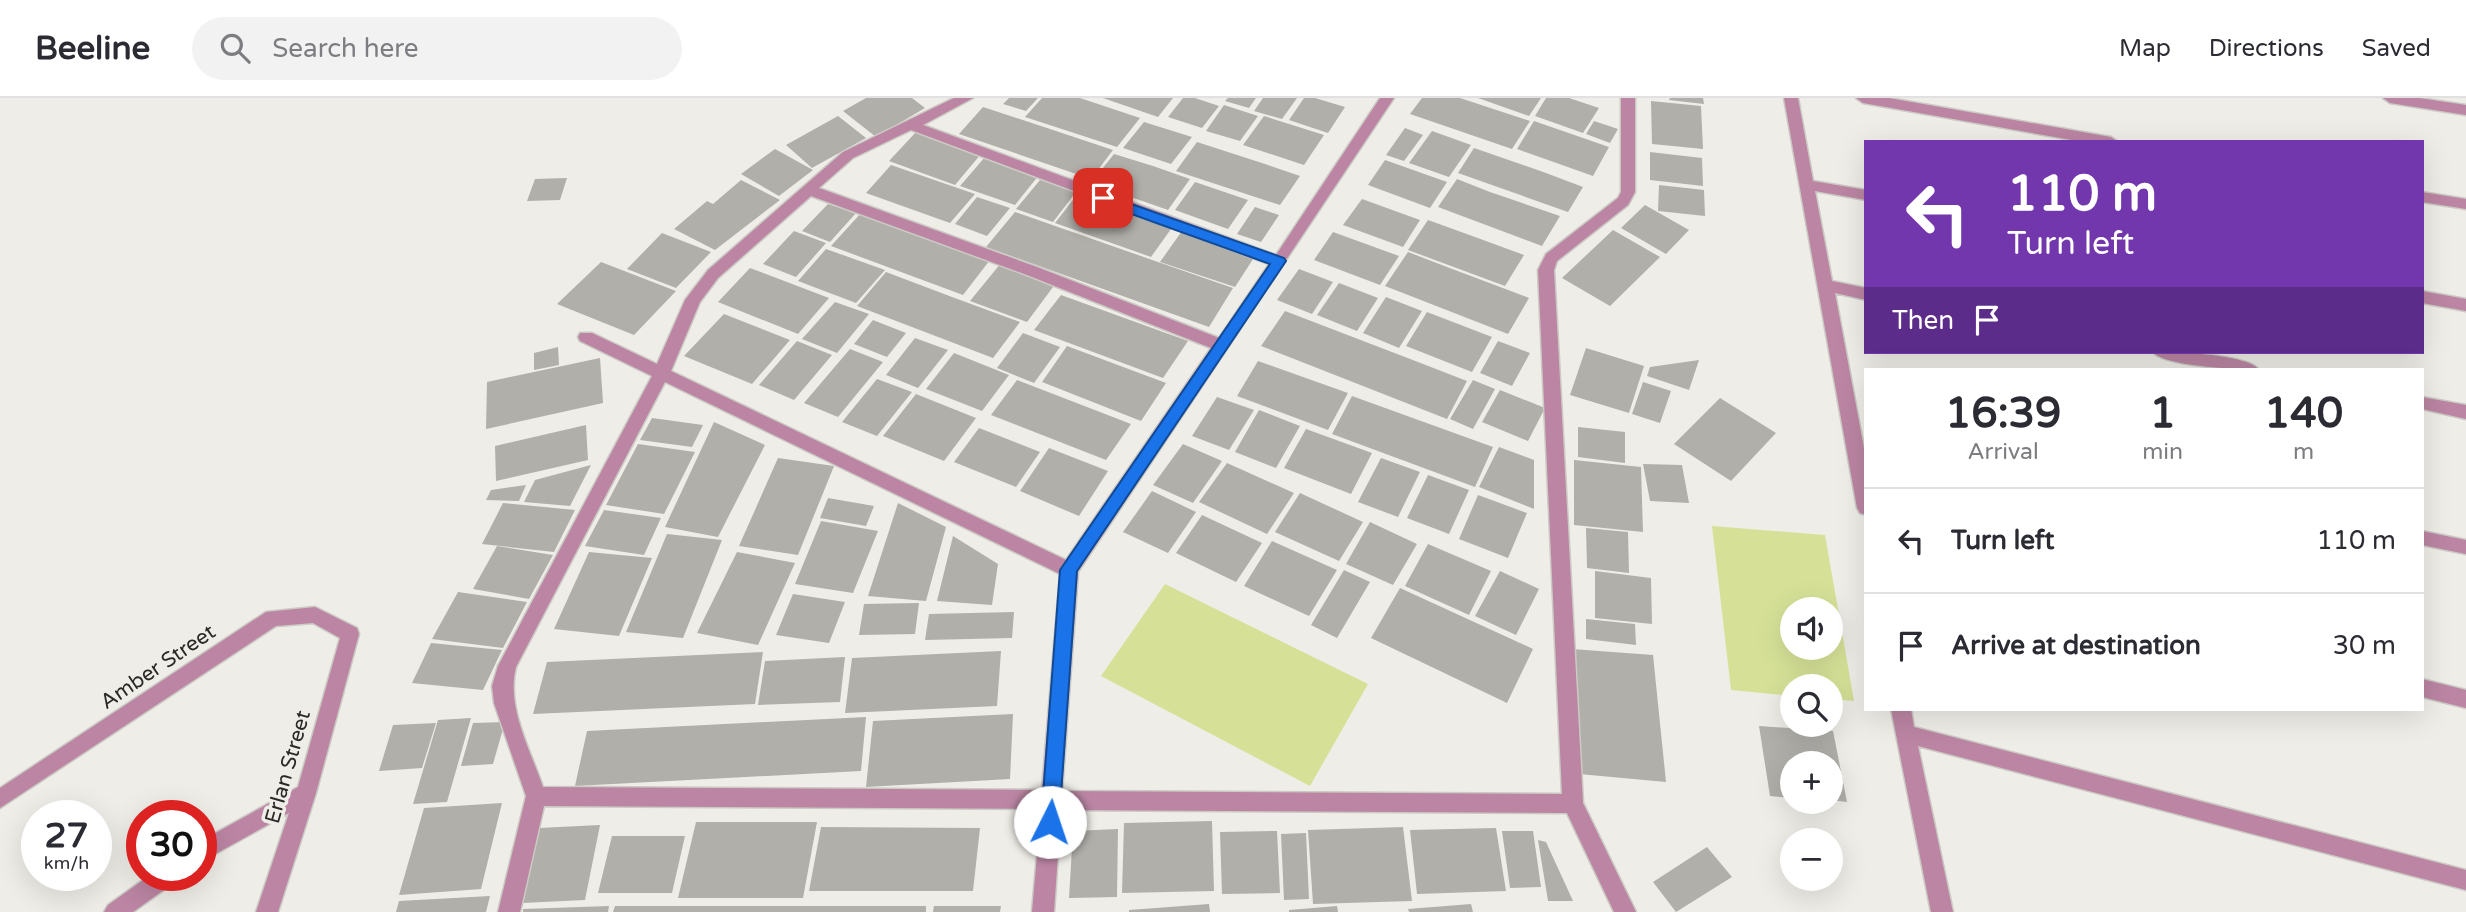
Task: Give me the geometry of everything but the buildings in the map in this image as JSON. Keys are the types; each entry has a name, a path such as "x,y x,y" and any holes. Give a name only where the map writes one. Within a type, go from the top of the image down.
{"street":[{"path":"509,912 536,796 504,703 502,686 507,666 661,374 693,300 713,274 848,155 966,98"},
{"path":"1043,912 1069,570 1387,98"},
{"path":"1625,912 1573,804 1546,270 1551,258 1623,201 1628,192 1628,98"},
{"path":"1791,98 1827,286 1858,419 1864,486"},
{"path":"1863,98 2100,140"},
{"path":"2390,98 2466,110"},
{"path":"910,125 1279,261"},
{"path":"1809,184 1864,195"},
{"path":"809,190 1032,271 1222,346"},
{"path":"2424,197 2466,204"},
{"path":"1827,286 1864,294"},
{"path":"2424,297 2466,305"},
{"path":"586,337 1069,570"},
{"path":"2171,354 2245,368"},
{"path":"2424,403 2466,412"},
{"path":"2424,538 2466,547"},
{"name":"Amber Street","path":"0,799 273,618 315,615 350,634"},
{"name":"Erlan Street","path":"267,912 306,793 350,634"},
{"path":"2424,688 2466,699"},
{"path":"1901,711 1942,912"},
{"path":"1906,734 2466,880"},
{"path":"217,843 306,793"},
{"path":"536,796 1573,804"},
{"path":"115,912 145,891"}],"green space":[{"path":"1712,526 1825,535 1836,597 1780,597 1780,660 1843,660 1843,638 1854,701 1843,700 1843,674 1780,674 1780,695 1731,690"},
{"path":"1165,584 1368,684 1310,786 1101,676"}],"route":[{"path":"1050,822 1069,570 1279,261 1103,198"}]}
